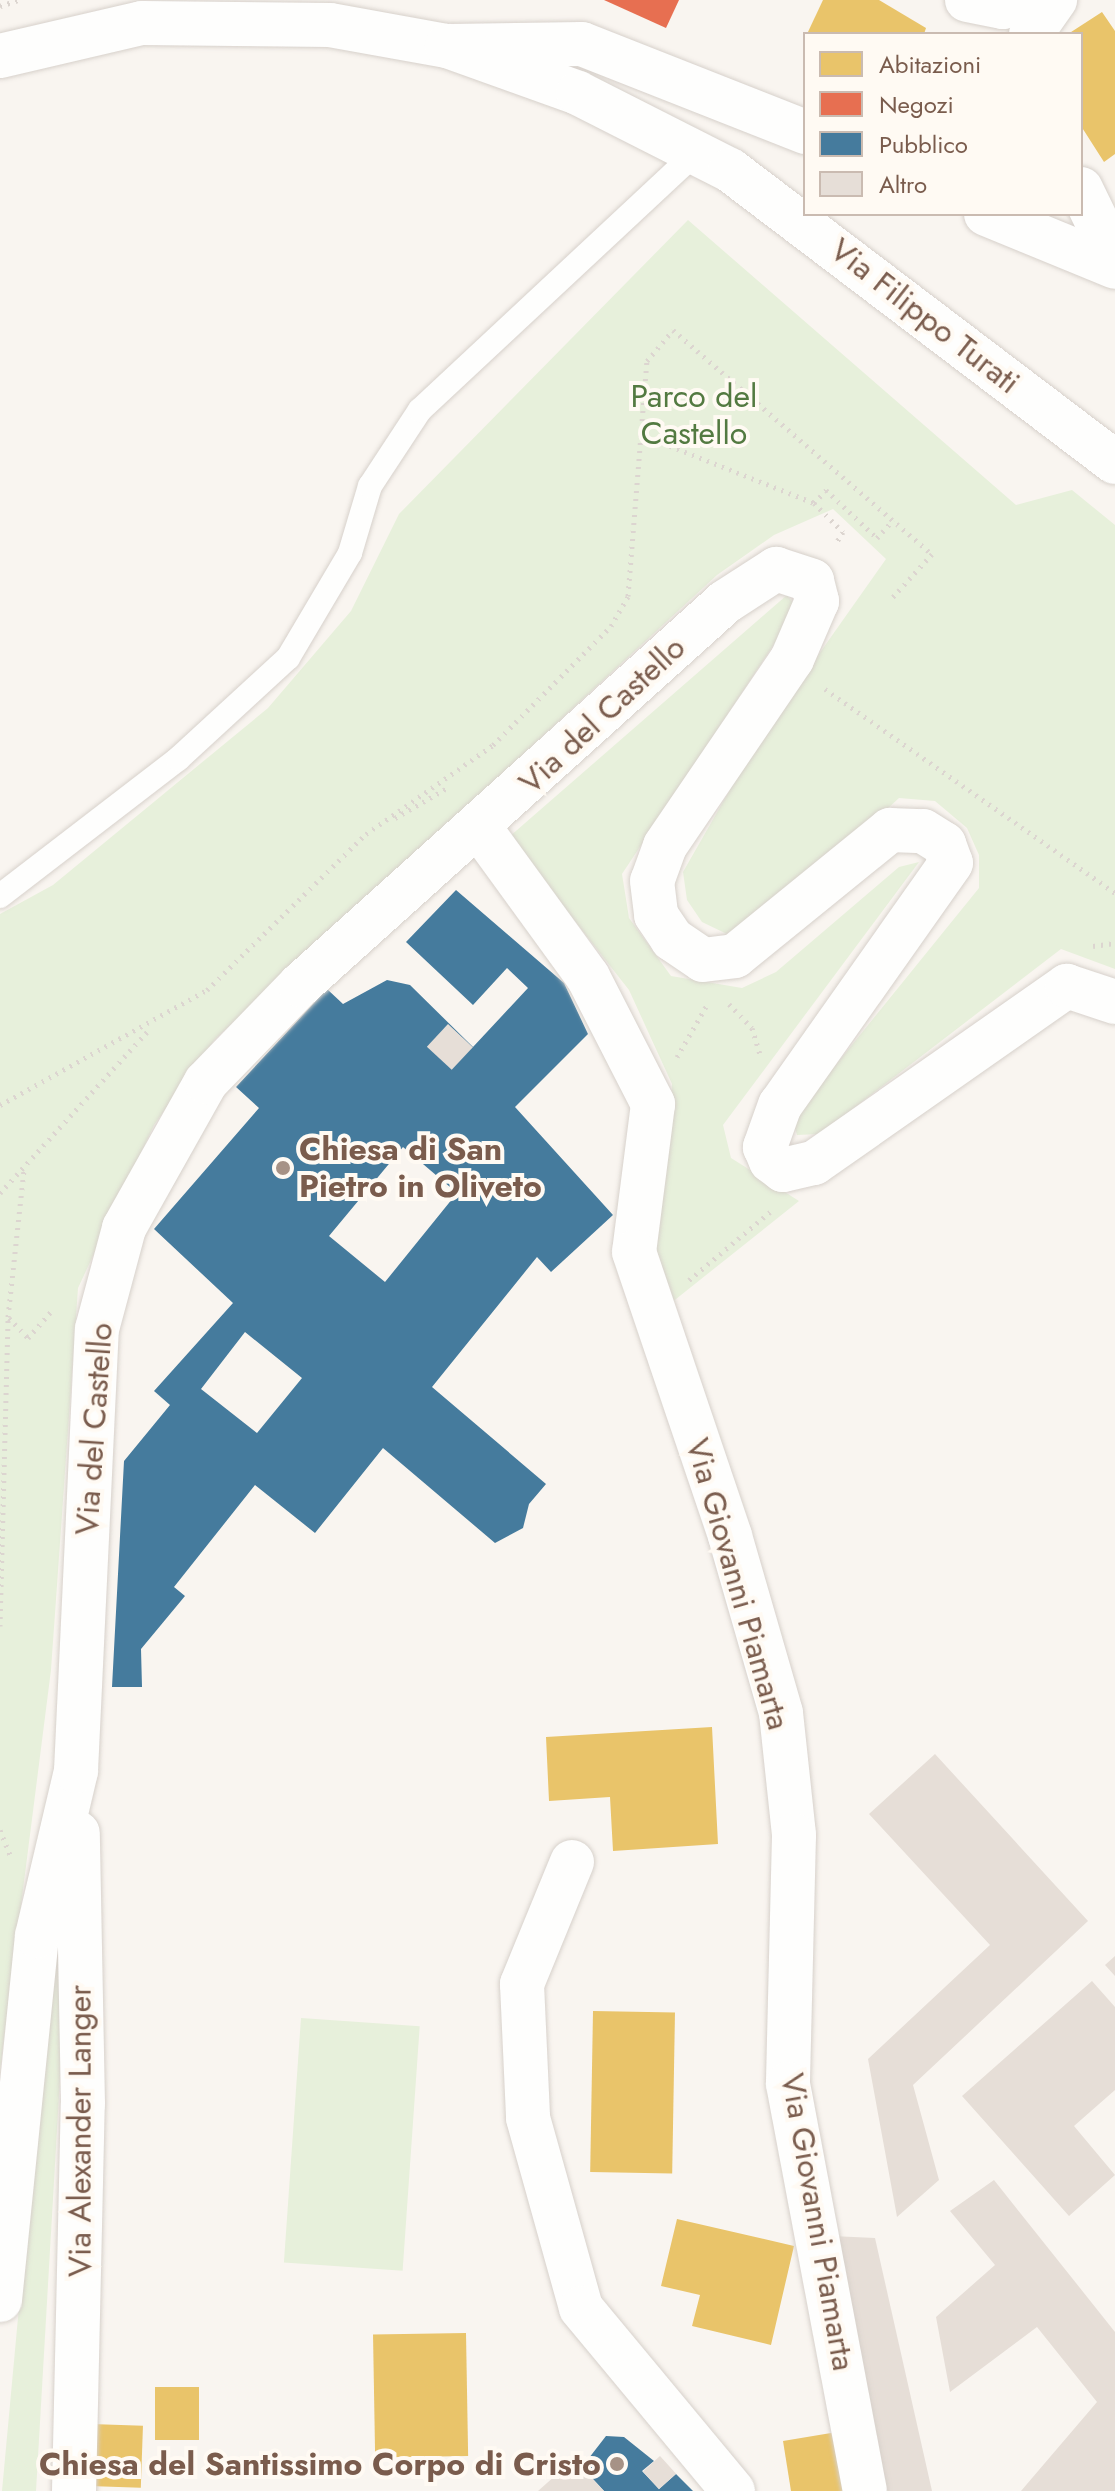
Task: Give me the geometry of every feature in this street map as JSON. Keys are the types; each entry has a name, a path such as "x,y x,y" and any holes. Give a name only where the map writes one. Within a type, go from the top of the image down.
{"street":[{"path":"294,0 330,25"},
{"path":"967,0 1003,7 1013,0"},
{"path":"1032,32 1055,0"},
{"name":"Via Filippo Turati","path":"0,56 142,23 330,25 447,46 578,93 697,152 793,214 1115,462"},
{"path":"447,46 582,44 803,131"},
{"path":"1083,193 1115,259"},
{"path":"991,216 1115,267"},
{"name":"Via del Castello","path":"0,2300 37,1936 76,1771 97,1329 124,1228 206,1082 300,985 755,579 776,569 812,581 817,601 792,659 665,846 652,881 656,915 672,939 703,960 735,956 890,830 923,831 944,844 951,863 769,1127"},
{"path":"479,827 588,977 651,1098"},
{"path":"769,1127 771,1161 783,1170 814,1163 1031,1004 1067,986 1115,1002"},
{"name":"Via Giovanni Piamarta","path":"651,1098 634,1252 651,1311 730,1536 781,1713 794,1835 788,2084 865,2491"},
{"name":"Via Alexander Langer","path":"74,2491 83,2104 76,1771"},
{"path":"572,1862 522,1984 528,2118 581,2308 733,2491"}],"lane":[{"path":"0,896 178,759 288,658 350,553 370,486 420,410 697,152"}],"path":[{"path":"0,6 18,0"},
{"path":"0,1105 152,1026 244,959 366,834 493,745 611,626 628,596 647,361 673,330 932,554 892,598"},
{"path":"639,434 814,503 843,532"},
{"path":"814,503 826,490 877,538 893,520"},
{"path":"848,710 1115,893"},
{"path":"651,1098 711,997 735,1006 752,1028 769,1127"},
{"path":"0,1193 152,1026"},
{"path":"651,1311 789,1196 814,1163"},
{"path":"0,1626 8,1317 24,1170"}],"green space":[{"name":"Parco del Castello","path":"688,220 1016,505 1072,490 1115,525 1115,969 1061,949 820,1134 797,1135 793,1122 813,1093 979,888 979,855 967,828 935,801 899,798 829,863 729,935 702,922 687,900 683,872 759,739 886,559 833,509 774,535 717,575 215,1039 154,1125 78,1288 51,1670 0,2070 0,914 53,885 268,708 351,611 399,514"},
{"path":"787,595 794,604 784,629 622,874 629,918 671,976 742,988 776,972 899,867 919,862 723,1125 731,1158 799,1201 666,1307 647,1258 670,1143 672,1084 629,990 509,837"},
{"path":"53,1939 63,1947 66,1975 36,2491 2,2491"},
{"path":"301,2018 420,2026 403,2271 284,2262"}],"building: Abitazioni":[{"path":"823,0 879,0 926,28 925,32 808,32"},
{"path":"1102,12 1115,31 1115,154 1104,162 1083,129 1083,32 1071,32"},
{"path":"712,1727 718,1844 613,1851 610,1797 549,1801 546,1737"},
{"path":"593,2011 675,2012 672,2173 590,2172"},
{"path":"677,2219 794,2246 771,2345 692,2326 700,2295 661,2286"},
{"path":"466,2333 468,2456 375,2458 373,2335"},
{"path":"155,2387 199,2387 199,2440 155,2440"},
{"path":"91,2424 143,2426 141,2488 89,2486"},
{"path":"843,2431 853,2491 791,2491 783,2441"}],"building: Negozi":[{"path":"604,0 679,0 666,28"}],"building: Pubblico":[{"path":"456,890 564,983 588,1034 515,1107 613,1215 551,1272 537,1257 432,1387 546,1484 529,1504 523,1528 495,1543 383,1448 315,1533 255,1485 174,1587 185,1596 141,1649 142,1687 112,1687 124,1461 170,1405 154,1391 233,1303 154,1229 259,1108 236,1087 327,989 343,1004 387,980 410,985 473,1047 528,988 507,968 473,1005 406,942","holes":["403,1147 457,1193 385,1282 329,1236","245,1332 302,1378 257,1433 201,1389"]},
{"name":"Chiesa del Santissimo Corpo di Cristo","path":"606,2436 624,2437 654,2461 642,2471 659,2489 676,2474 693,2491 604,2491 582,2467"}],"building: Altro":[{"path":"448,1024 473,1047 452,1070 427,1047"},
{"path":"935,1754 1088,1921 913,2085 939,2180 897,2217 868,2059 990,1945 869,1814"},
{"path":"1115,1956 1115,1976 1105,1965"},
{"path":"1092,1981 1115,2007 1115,2090 1074,2126 1115,2175 1069,2216 962,2096"},
{"path":"994,2180 1115,2332 1115,2491 1021,2491 1097,2402 1037,2327 950,2392 936,2317 995,2265 950,2211"},
{"path":"832,2236 875,2238 932,2491 875,2491"},
{"path":"660,2456 676,2474 659,2489 643,2471"},
{"path":"574,2459 604,2491 538,2491"}],"place":[{"name":"Chiesa di San Pietro in Oliveto","path":"283,1168"},
{"name":"Chiesa del Santissimo Corpo di Cristo","path":"617,2464"}]}
